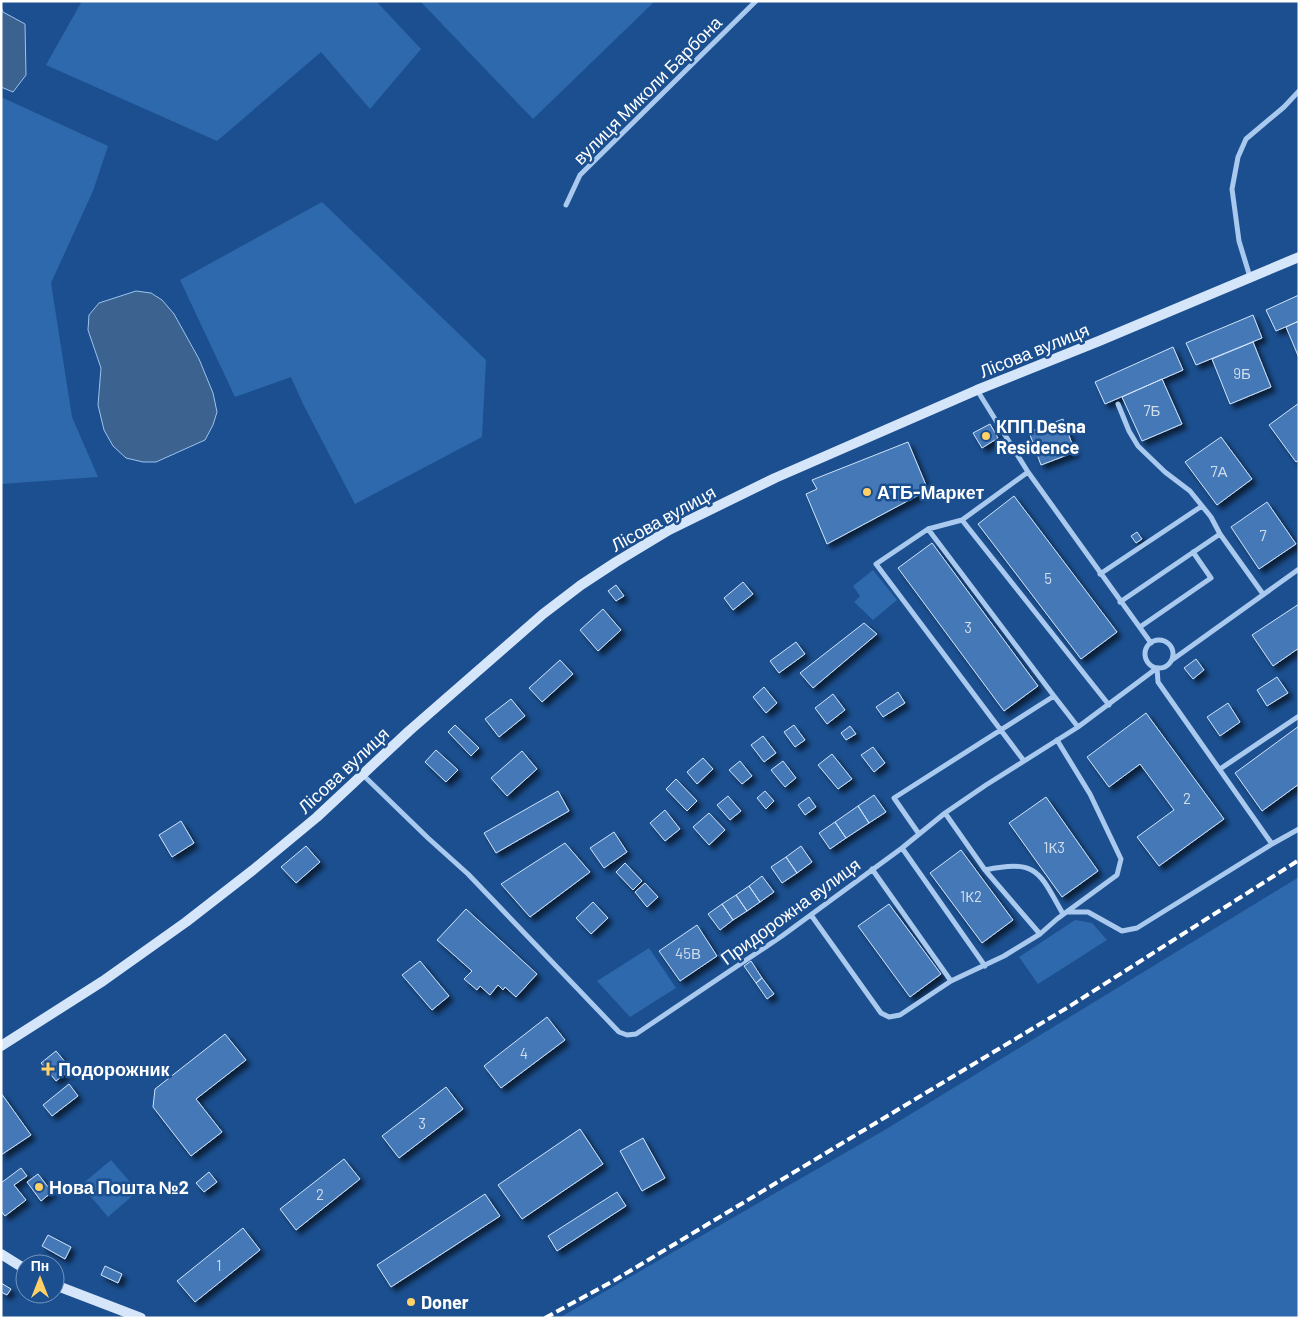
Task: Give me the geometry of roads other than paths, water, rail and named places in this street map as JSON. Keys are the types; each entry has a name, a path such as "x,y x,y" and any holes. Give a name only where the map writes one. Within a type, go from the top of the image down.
{"main road":[{"name":"Лісова вулиця","path":"1,1046 103,981 186,922 254,870 317,817 464,682 543,614 616,562 670,530 775,478 977,390 1299,257"},
{"path":"1,1254 15,1263"},
{"path":"65,1289 141,1318"}],"street":[{"name":"вулиця Миколи Барбона","path":"566,205 580,175 756,1"},
{"path":"1250,277 1239,241 1232,189 1238,157 1246,139 1299,91"},
{"path":"977,390 1028,472 1120,602 1151,642"},
{"path":"1118,404 1129,431 1144,454 1190,491 1211,517 1220,534 1263,594"},
{"path":"1024,760 876,564 928,529 962,520 1028,472"},
{"path":"1100,574 1202,506"},
{"path":"962,520 1109,705"},
{"path":"928,529 1078,727"},
{"path":"1120,602 1220,534"},
{"path":"1140,628 1211,578 1193,552"},
{"path":"1172,660 1172,650 1167,643 1158,640 1151,642 1147,647 1145,655 1148,663 1156,668 1165,666 1299,569"},
{"path":"1156,668 1158,682 1272,844"},
{"name":"Придорожна вулиця","path":"362,774 468,874 619,1032 627,1035 636,1034 742,964 902,848 945,814 1024,760 1078,727 1156,668"},
{"path":"919,834 894,798 1054,696"},
{"path":"1220,769 1299,716"},
{"path":"811,915 881,1013 889,1017 900,1015 951,981 985,966 1040,934 1117,874 1121,859 1090,794 1057,740"},
{"path":"945,814 985,870 1040,934"},
{"path":"1065,913 1088,912 1122,930 1137,928 1299,829"},
{"path":"902,848 985,966"},
{"path":"985,870 1022,866 1034,869 1065,913"},
{"path":"872,868 951,981"}],"railway":[{"path":"545,1318 615,1280 1070,1006 1299,860"}],"place":[{"name":"КПП Desna Residence","path":"986,436"},
{"name":"АТБ-Маркет","path":"867,492"},
{"name":"Подорожник","path":"48,1069"},
{"name":"Нова Пошта №2","path":"39,1187"},
{"name":"Doner","path":"411,1302"}]}
